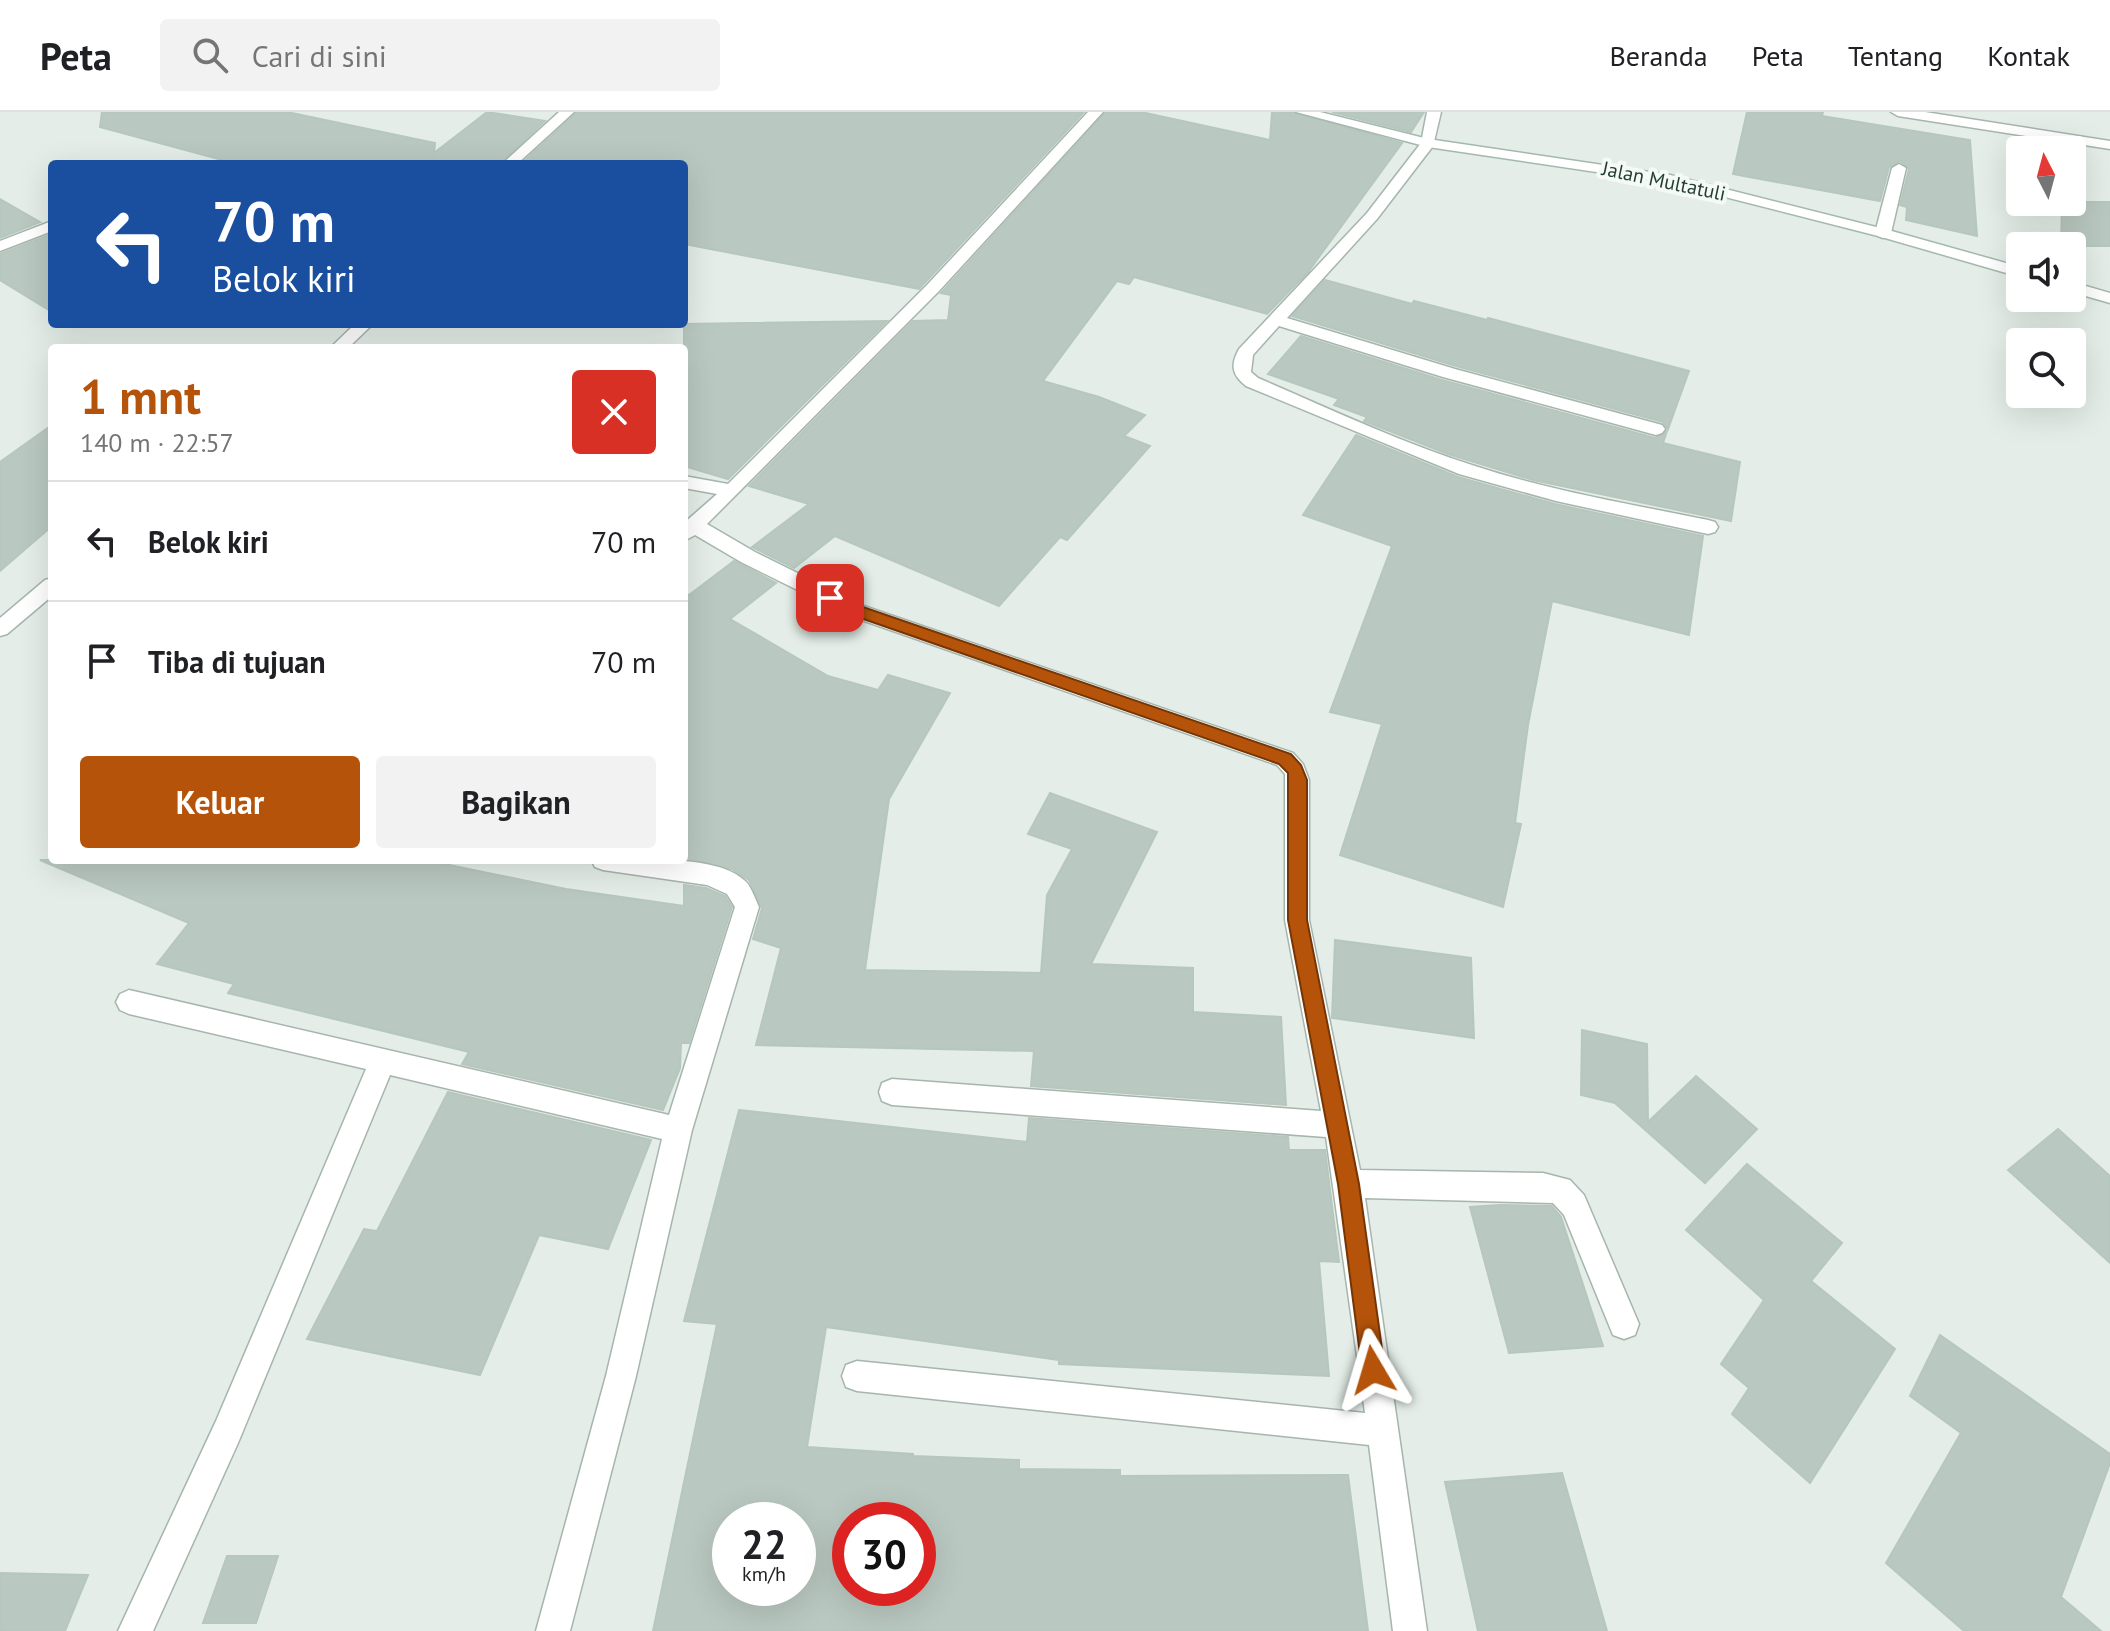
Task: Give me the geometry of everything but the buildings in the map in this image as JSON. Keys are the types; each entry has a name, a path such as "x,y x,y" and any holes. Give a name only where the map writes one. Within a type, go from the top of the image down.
{"street":[{"path":"513,160 567,112"},
{"path":"1096,112 933,288 732,491 689,530 857,611 1285,759 1295,770 1298,780 1297,920 1349,1184 1410,1631"},
{"name":"Jalan Multatuli","path":"1303,112 1428,143 1670,179 2006,268"},
{"path":"1434,112 1428,143 1372,216 1274,319 1242,359 1242,375 1252,382 1469,471 1708,527"},
{"path":"1898,112 2110,145"},
{"path":"1883,233 1899,168"},
{"path":"0,246 48,228"},
{"path":"2086,291 2110,298"},
{"path":"1274,319 1449,373 1656,429"},
{"path":"342,344 360,328"},
{"path":"688,483 732,491"},
{"path":"0,629 48,588"},
{"path":"553,1631 621,1376 678,1130 747,907 736,887 710,875 632,864"},
{"path":"129,1002 678,1130"},
{"path":"135,1631 227,1432 382,1062"},
{"path":"892,1092 1336,1125"},
{"path":"1349,1184 1543,1187 1560,1190 1574,1205 1624,1324"},
{"path":"857,1376 1382,1431"}],"route":[{"path":"830,598 857,611 1285,759 1295,770 1298,780 1297,920 1349,1184 1373,1370"}]}
